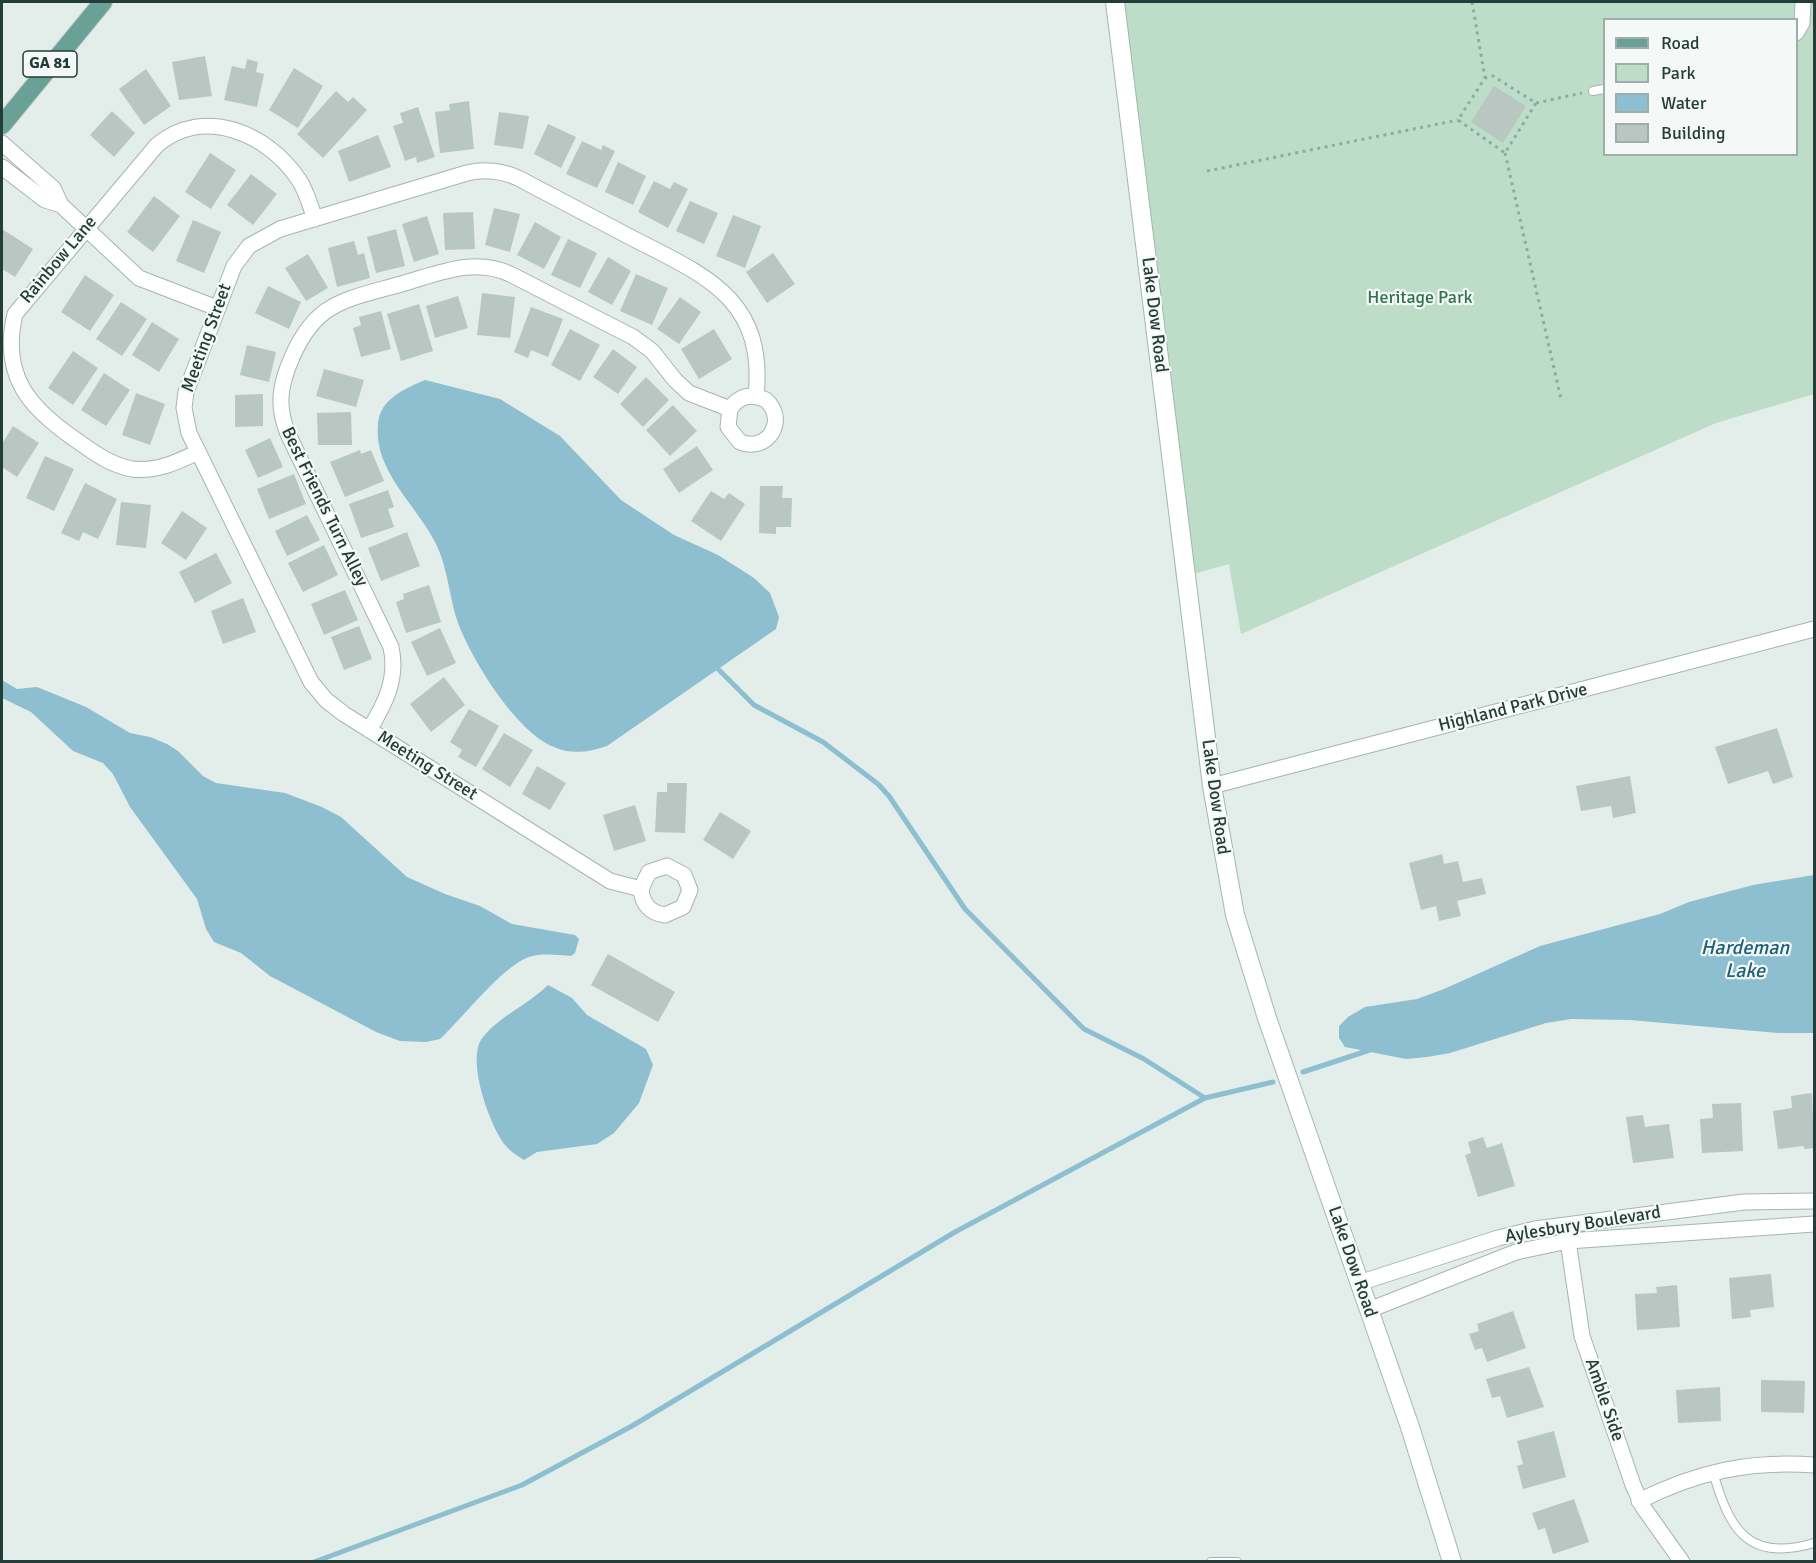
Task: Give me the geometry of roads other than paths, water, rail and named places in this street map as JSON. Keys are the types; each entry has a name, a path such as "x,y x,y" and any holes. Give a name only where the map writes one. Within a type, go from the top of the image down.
{"main road":[{"name":"GA 81","path":"2,125 103,2"}],"street":[{"name":"Lake Dow Road","path":"1115,2 1212,786 1235,915 1369,1310 1451,1561"},
{"path":"1798,31 1802,23 1803,2"},
{"name":"Rainbow Lane","path":"198,452 153,469 118,465 103,459 36,412 19,393 6,354 11,322 25,298 86,226 157,145 178,131 203,126 240,130 285,162 303,187 315,219"},
{"path":"2,143 53,188 61,205"},
{"path":"2,167 45,200 61,205 139,278 217,308"},
{"name":"Meeting Street","path":"641,889 610,881 330,704 311,682 198,452 187,428 184,402 191,375 217,308 234,266 245,250 273,232 472,172 509,175 710,280 732,302 751,335 758,367 756,396"},
{"name":"Best Friends Turn Alley","path":"369,730 388,696 393,670 390,647 288,434 281,413 281,387 293,355 304,332 319,315 341,302 458,268 491,267 510,274 633,337 652,351 689,393 730,409"},
{"path":"756,396 769,403 776,416 775,428 763,442 747,444 734,437 727,424 730,409 741,398 756,396"},
{"name":"Highland Park Drive","path":"1212,786 1815,629"},
{"name":"Aylesbury Boulevard","path":"1359,1283 1498,1238 1566,1225 1744,1202 1815,1201"},
{"name":"Aylesbury Boulevard","path":"1369,1310 1516,1252 1568,1241 1815,1224"},
{"name":"Amble Side","path":"1566,1225 1582,1336 1639,1501 1682,1562"},
{"path":"1639,1501 1713,1471 1765,1464 1815,1465"}],"lane":[{"path":"1593,91 1603,89"},
{"path":"1713,1471 1723,1508 1738,1539 1770,1557 1815,1543"},
{"path":"1211,1562 1237,1562"}],"water":[{"path":"425,380 500,399 560,436 621,500 674,535 718,555 754,578 770,593 779,617 776,629 607,746 574,752 560,750 540,739 511,711 474,656 458,623 436,544 398,487 382,457 378,441 378,424 383,408 401,391"},
{"path":"2,680 17,689 37,687 86,707 130,733 150,737 167,744 178,751 203,776 216,783 285,793 322,807 341,817 407,877 480,906 512,924 575,935 579,939 575,953 571,956 534,956 518,962 495,982 440,1039 426,1042 400,1041 376,1032 270,976 241,953 214,942 206,929 197,899 130,807 113,774 103,763 73,751 31,712 2,698"},
{"name":"Hardeman Lake","path":"1814,875 1814,1033 1778,1033 1630,1020 1571,1019 1546,1023 1450,1053 1406,1059 1345,1047 1339,1038 1339,1026 1348,1017 1365,1007 1417,999 1540,946 1660,914 1689,902 1753,885"},
{"path":"548,985 572,998 587,1015 646,1049 653,1065 639,1103 614,1133 597,1144 537,1152 524,1160 506,1146 493,1124 478,1076 478,1047 490,1030"}],"waterway":[{"path":"718,669 754,705 823,742 878,784 889,796 965,909 1084,1029 1144,1059 1205,1098"},
{"path":"1303,1072 1370,1050"},
{"path":"314,1562 522,1485 632,1426 955,1232 1205,1098 1273,1082"}],"park label":[{"name":"Heritage Park","path":"1420,298"}]}
